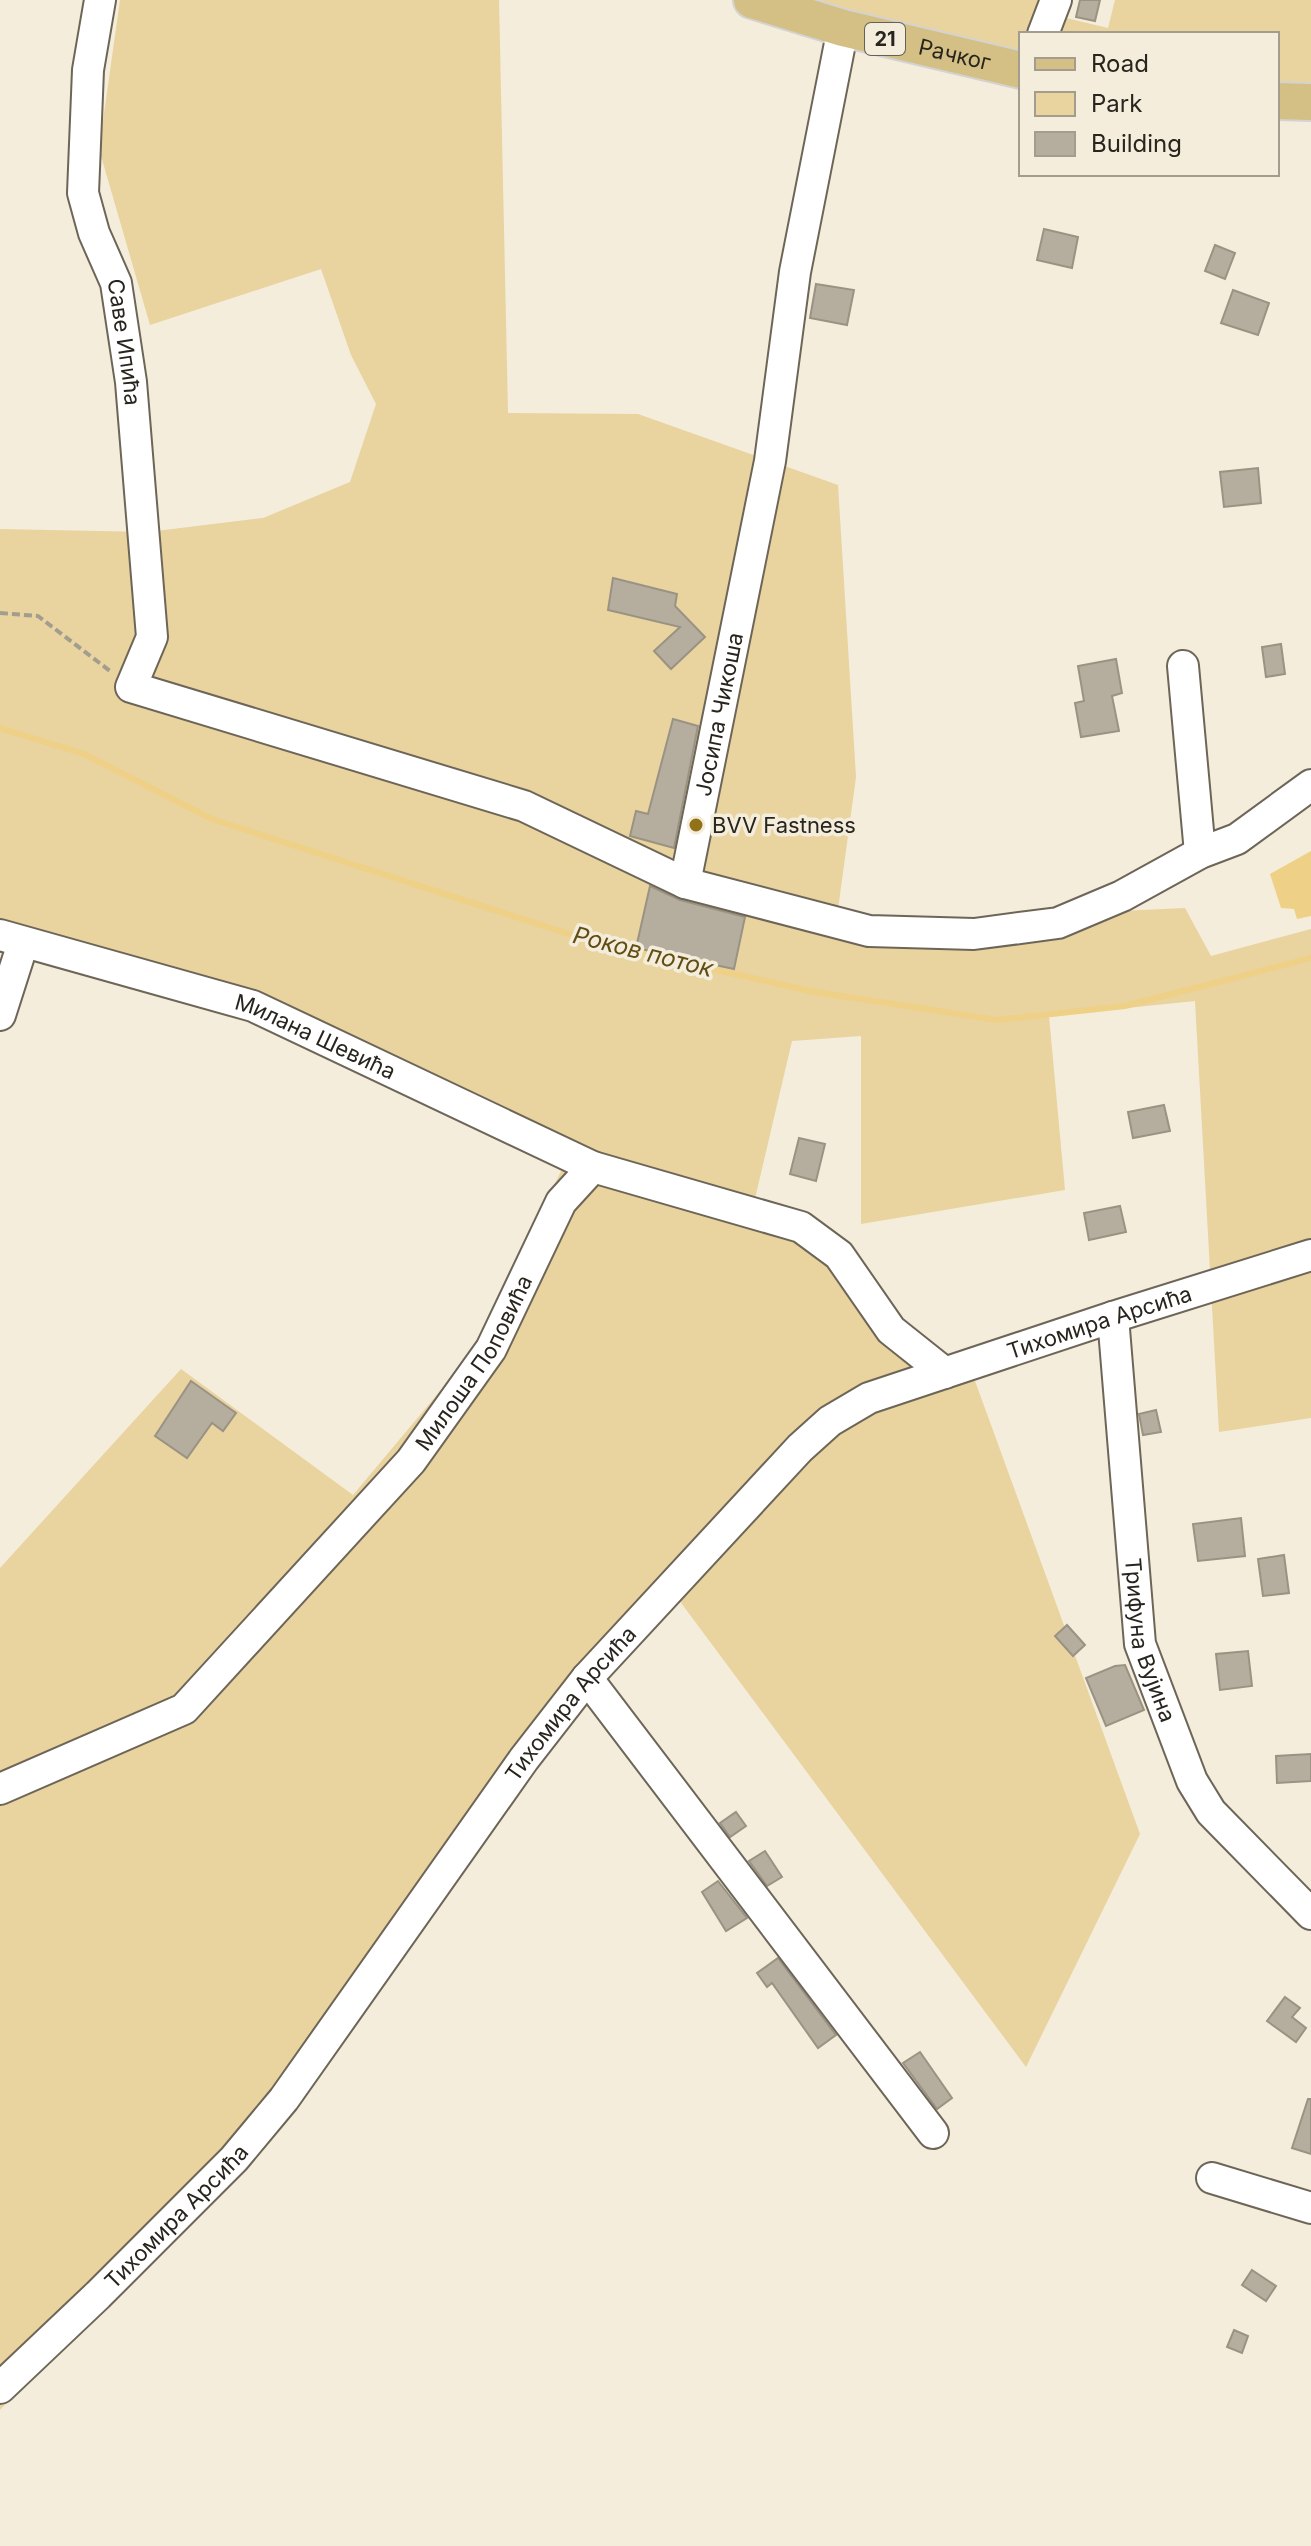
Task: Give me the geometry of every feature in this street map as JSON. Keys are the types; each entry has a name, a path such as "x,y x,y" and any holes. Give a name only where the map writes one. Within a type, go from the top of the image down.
{"main road":[{"name":"Рачког","path":"752,0 843,28 1019,70"},
{"path":"1279,101 1311,102"}],"street":[{"name":"Саве Ипића","path":"100,0 88,70 83,193 94,233 116,283 131,382 152,637 131,687"},
{"path":"1044,32 1056,0"},
{"name":"Јосипа Чикоша","path":"685,883 770,461 795,272 843,28"},
{"path":"1183,666 1200,853"},
{"path":"131,687 524,806 685,883 869,931 974,934 1058,923 1122,896 1200,853 1237,839 1311,785"},
{"name":"Милана Шевића","path":"0,1015 12,939 253,1006 593,1167"},
{"path":"593,1167 801,1227 839,1255 891,1330 945,1373"},
{"name":"Милоша Поповића","path":"0,1789 184,1709 411,1461 491,1349 561,1202 593,1167"},
{"name":"Тихомира Арсића","path":"0,2388 234,2159 284,2099 524,1759 587,1678 800,1448 830,1421 869,1398 1311,1255"},
{"name":"Трифуна Вујина","path":"1113,1317 1140,1644 1192,1781 1211,1812 1311,1914"},
{"path":"587,1678 933,2133"},
{"path":"1212,2178 1311,2208"}],"path":[{"path":"0,613 38,616 131,687"}],"green space":[{"path":"120,0 499,0 508,413 638,414 838,485 856,777 836,924 1185,908 1211,956 1311,929 1311,1418 1219,1432 1195,1001 1049,1016 1065,1190 861,1224 861,1036 792,1041 753,1207 835,1240 932,1370 975,1381 1140,1834 1026,2067 673,1592 143,2256 0,2410 0,1568 181,1369 353,1495 472,1353 568,1157 261,1003 0,927 0,529 148,532 263,518 350,482 376,404 351,355 321,269 150,325 99,149"},
{"path":"795,0 1043,0 1032,32 1019,32 1019,59"},
{"path":"1115,0 1311,0 1311,92 1279,90 1279,32 1057,32 1062,17 1108,28"}],"shaded area":[{"path":"1311,851 1311,916 1297,919 1294,909 1281,908 1270,874"}],"building":[{"path":"1080,0 1100,0 1095,21 1076,17"},
{"path":"1044,229 1078,237 1072,268 1037,260"},
{"path":"1215,245 1235,253 1225,279 1205,271"},
{"path":"816,284 854,290 847,325 810,318"},
{"path":"1233,290 1269,303 1258,335 1221,323"},
{"path":"1258,468 1261,503 1224,507 1220,472"},
{"path":"613,578 677,594 675,606 705,637 671,669 654,651 680,627 608,610"},
{"path":"1281,644 1285,674 1266,677 1262,647"},
{"path":"1116,659 1122,693 1112,696 1119,731 1081,737 1075,703 1084,701 1078,666"},
{"path":"673,719 698,726 674,848 630,836 636,811 648,814"},
{"path":"650,886 680,900 745,917 734,969 636,948"},
{"path":"1164,1105 1170,1131 1133,1138 1128,1112"},
{"path":"799,1138 825,1144 816,1181 790,1174"},
{"path":"1120,1206 1126,1232 1089,1240 1084,1213"},
{"path":"191,1381 236,1413 223,1431 212,1423 187,1458 155,1436"},
{"path":"1156,1410 1161,1432 1143,1435 1139,1414"},
{"path":"1241,1518 1245,1556 1198,1561 1193,1524"},
{"path":"1284,1555 1289,1593 1263,1596 1258,1559"},
{"path":"1067,1625 1085,1645 1073,1656 1055,1636"},
{"path":"1248,1651 1252,1686 1220,1690 1216,1654"},
{"path":"1125,1665 1144,1710 1106,1726 1086,1678"},
{"path":"1311,1754 1311,1781 1277,1783 1276,1756"},
{"path":"736,1812 746,1826 730,1837 720,1823"},
{"path":"765,1851 782,1877 767,1886 749,1861"},
{"path":"718,1881 747,1918 726,1931 702,1892"},
{"path":"778,1958 836,2035 818,2048 772,1983 767,1987 757,1973"},
{"path":"1285,1997 1300,2008 1292,2017 1306,2028 1296,2042 1267,2021"},
{"path":"920,2052 952,2098 937,2109 903,2063"},
{"path":"1308,2099 1311,2099 1311,2154 1292,2148"},
{"path":"1252,2270 1276,2286 1266,2301 1242,2285"},
{"path":"1234,2330 1248,2336 1242,2353 1227,2347"}],"waterway":[{"name":"Роков поток","path":"0,728 84,754 212,819 600,944 815,992 997,1020 1125,1006 1311,958"}],"place":[{"name":"BVV Fastness","path":"696,825"}]}
